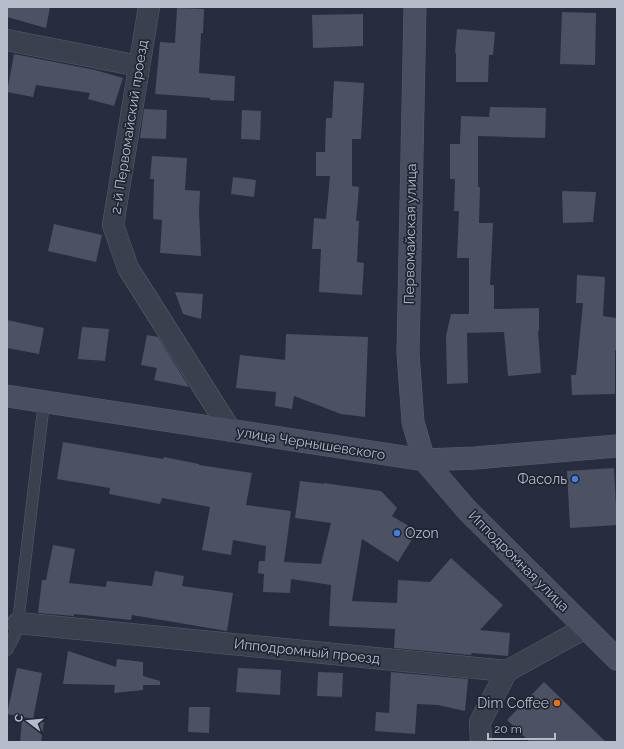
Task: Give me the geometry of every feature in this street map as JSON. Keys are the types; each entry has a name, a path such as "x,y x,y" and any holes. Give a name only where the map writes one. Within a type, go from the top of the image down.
{"street":[{"name":"2-й Первомайский проезд","path":"148,7 113,225 128,268 231,431"},
{"name":"Первомайская улица","path":"415,7 408,353 412,422 424,460"},
{"path":"7,40 139,66"},
{"name":"улица Чернышевского","path":"7,396 424,460 476,458 617,446"},
{"name":"Ипподромная улица","path":"424,460 467,510 617,659"},
{"name":"Ипподромный проезд","path":"18,623 507,671"},
{"path":"481,742 480,722 507,671 585,628"}],"lane":[{"path":"7,650 14,637 18,623 44,402"}],"building":[{"path":"7,7 50,7 46,28 7,17"},
{"path":"177,8 204,9 199,73 235,76 234,101 155,94 160,42 175,43"},
{"path":"562,12 596,13 595,65 560,64"},
{"path":"363,14 363,46 313,48 312,15"},
{"path":"457,29 495,32 493,55 489,55 488,82 456,82 455,53"},
{"path":"14,54 95,70 123,78 114,106 88,99 90,93 36,85 33,97 7,92"},
{"path":"334,81 364,83 361,139 352,139 352,186 359,187 356,221 359,221 357,262 364,263 362,295 319,292 321,249 312,249 314,218 326,219 330,176 316,176 316,152 325,152 326,118 332,118"},
{"path":"490,107 546,108 545,138 478,136 478,187 480,187 479,223 493,223 490,285 494,285 494,309 539,308 538,331 541,373 508,376 504,332 467,333 468,383 447,384 446,336 451,314 469,314 469,258 457,258 459,211 454,211 455,179 450,179 450,144 460,144 461,116 489,117"},
{"path":"144,109 167,110 166,139 140,138"},
{"path":"242,110 261,111 260,140 241,139"},
{"path":"152,156 187,158 185,190 200,191 199,211 201,256 160,253 162,220 153,219 154,179 150,179"},
{"path":"233,177 256,180 254,197 231,194"},
{"path":"562,191 596,192 593,222 563,223"},
{"path":"54,224 102,235 96,262 48,251"},
{"path":"577,275 605,277 603,316 617,318 615,394 572,395 571,375 576,375 583,303 576,303"},
{"path":"175,292 203,294 201,319 183,314"},
{"path":"7,320 44,328 39,354 7,348"},
{"path":"82,327 109,329 105,361 78,359"},
{"path":"286,334 368,337 365,417 341,414 294,396 292,409 275,406 276,392 236,388 240,355 285,360"},
{"path":"147,335 158,337 189,387 154,380 157,368 141,365"},
{"path":"63,442 163,459 164,457 199,465 252,473 246,505 291,511 284,562 321,564 331,523 295,518 300,481 381,491 397,508 392,516 417,531 398,562 362,539 352,601 397,603 398,580 430,582 451,558 503,605 480,630 510,633 508,656 472,653 471,655 394,648 395,629 329,626 331,585 291,579 290,593 263,592 264,574 258,573 259,561 265,561 266,546 233,540 231,555 202,550 210,507 162,498 160,504 109,494 110,488 57,479"},
{"path":"614,468 617,525 570,528 567,471"},
{"path":"53,545 75,549 69,583 106,587 107,581 152,586 155,571 184,576 182,586 233,593 227,631 132,615 131,620 74,614 74,616 38,613 42,580 46,580"},
{"path":"68,651 116,667 117,659 143,662 143,676 160,681 160,685 143,685 143,690 114,693 115,685 63,684"},
{"path":"17,668 42,673 33,719 7,714"},
{"path":"238,668 281,670 280,695 236,692"},
{"path":"318,672 343,673 342,697 317,696"},
{"path":"391,672 468,679 465,711 438,705 417,704 415,734 375,731 376,712 389,713"},
{"path":"544,682 606,742 530,742 507,720"},
{"path":"189,707 210,707 209,733 188,732"},
{"path":"22,720 44,722 41,742 20,742"}],"place":[{"name":"Фасоль","path":"575,479"},
{"name":"Ozon","path":"397,533"},
{"name":"Dim Coffee","path":"557,703"}]}
